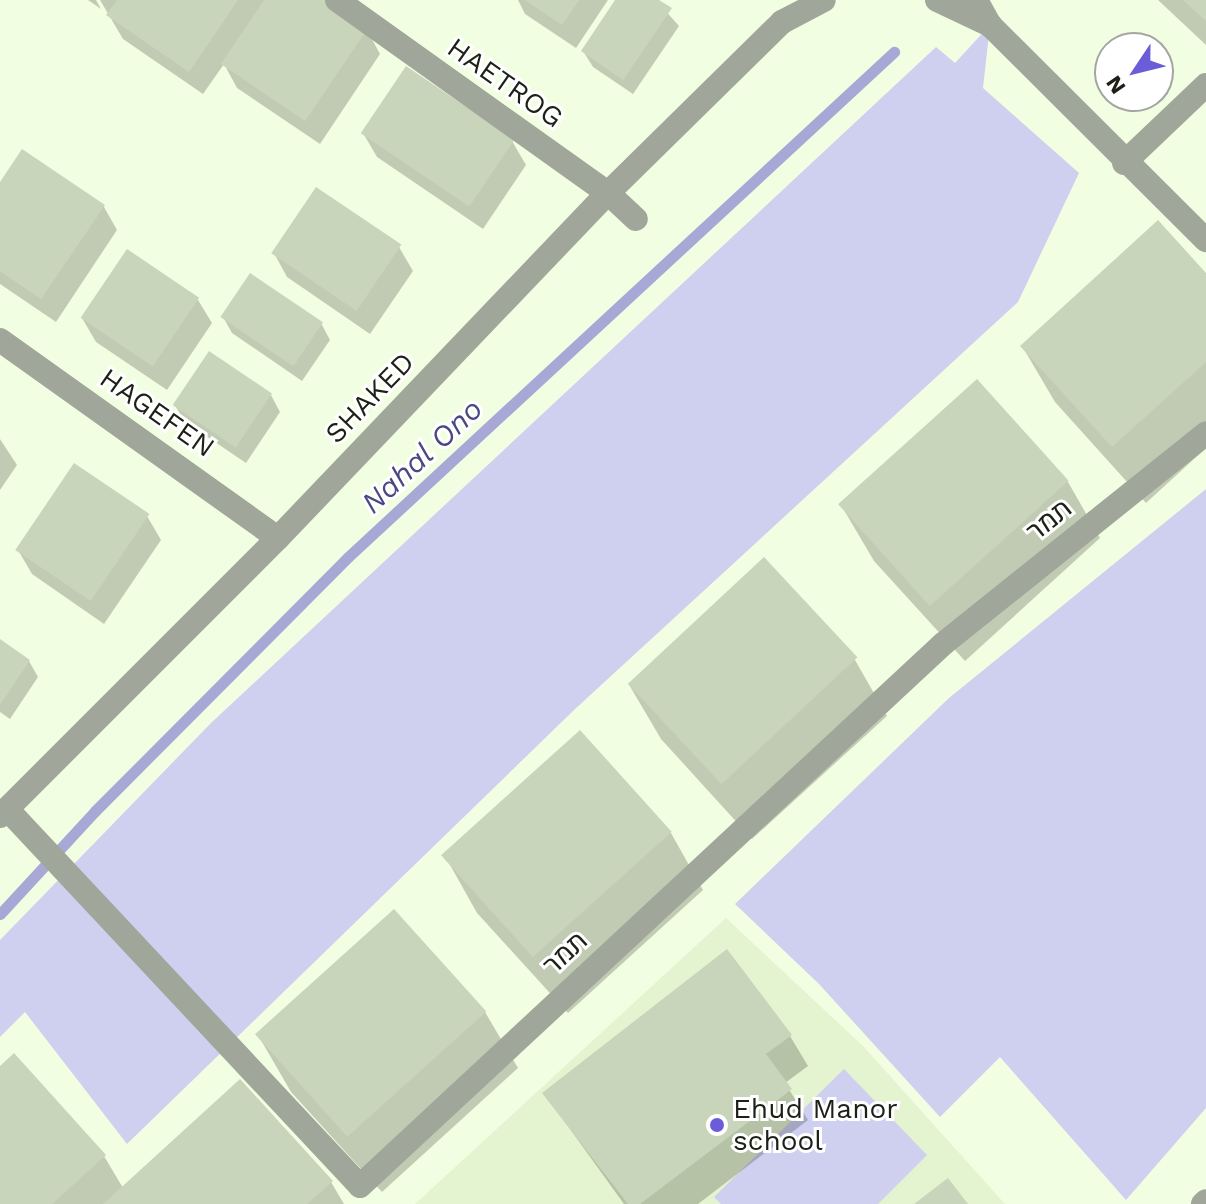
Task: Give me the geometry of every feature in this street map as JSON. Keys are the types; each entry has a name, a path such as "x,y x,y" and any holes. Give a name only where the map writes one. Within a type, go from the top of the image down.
{"street":[{"name":"HAETROG","path":"337,0 608,193 636,219"},
{"name":"SHAKED","path":"4,812 278,538 608,193 782,22 795,0"},
{"name":"SHAKED","path":"782,22 824,0"},
{"path":"937,0 990,25"},
{"path":"976,0 990,25 1124,163 1206,240"},
{"path":"1124,163 1206,85"},
{"name":"HAGEFEN","path":"0,340 278,538"},
{"name":"תמר","path":"4,812 39,843 360,1186 943,644 1206,433"}],"shaded area":[{"path":"990,25 983,88 1079,173 1018,302 574,710 127,1144 25,1012 0,1037 0,940 211,723 936,47 955,63"},
{"path":"1206,489 1206,1108 1126,1200 1000,1057 940,1117 819,984 735,904 949,698"},
{"name":"Ehud Manor school","path":"726,918 863,1046 1005,1204 415,1204"},
{"path":"844,1069 927,1155 878,1204 721,1204 714,1197"}],"building":[{"path":"117,0 238,0 189,72 106,15"},
{"path":"264,0 327,0 368,28 305,121 221,64"},
{"path":"525,0 579,0 562,25"},
{"path":"615,0 659,0 672,8 623,80 581,51"},
{"path":"1183,0 1206,0 1206,21"},
{"path":"406,66 515,139 469,206 361,133"},
{"path":"22,149 105,205 41,299 0,271 0,182"},
{"path":"316,187 401,245 357,311 271,253"},
{"path":"1158,220 1206,273 1206,362 1112,447 1020,346"},
{"path":"127,249 199,298 153,366 81,318"},
{"path":"250,273 323,322 293,366 220,317"},
{"path":"209,351 272,393 236,447 173,405"},
{"path":"977,379 1069,481 930,606 838,504"},
{"path":"74,463 149,514 91,601 15,550"},
{"path":"764,557 857,657 721,784 628,684"},
{"path":"0,639 30,660 0,705"},
{"path":"580,730 672,832 533,957 441,855"},
{"path":"394,909 486,1012 347,1137 255,1034"},
{"path":"727,949 792,1035 766,1054 792,1089 640,1204 628,1204 542,1093"},
{"path":"14,1053 106,1155 52,1204 0,1204 0,1066"},
{"path":"240,1079 333,1181 307,1204 103,1204"},
{"path":"948,1178 968,1204 914,1204"}],"waterway":[{"name":"Nahal Ono","path":"0,914 95,811 348,557 894,52"}],"place":[{"name":"Ehud Manor school","path":"717,1125"}]}
